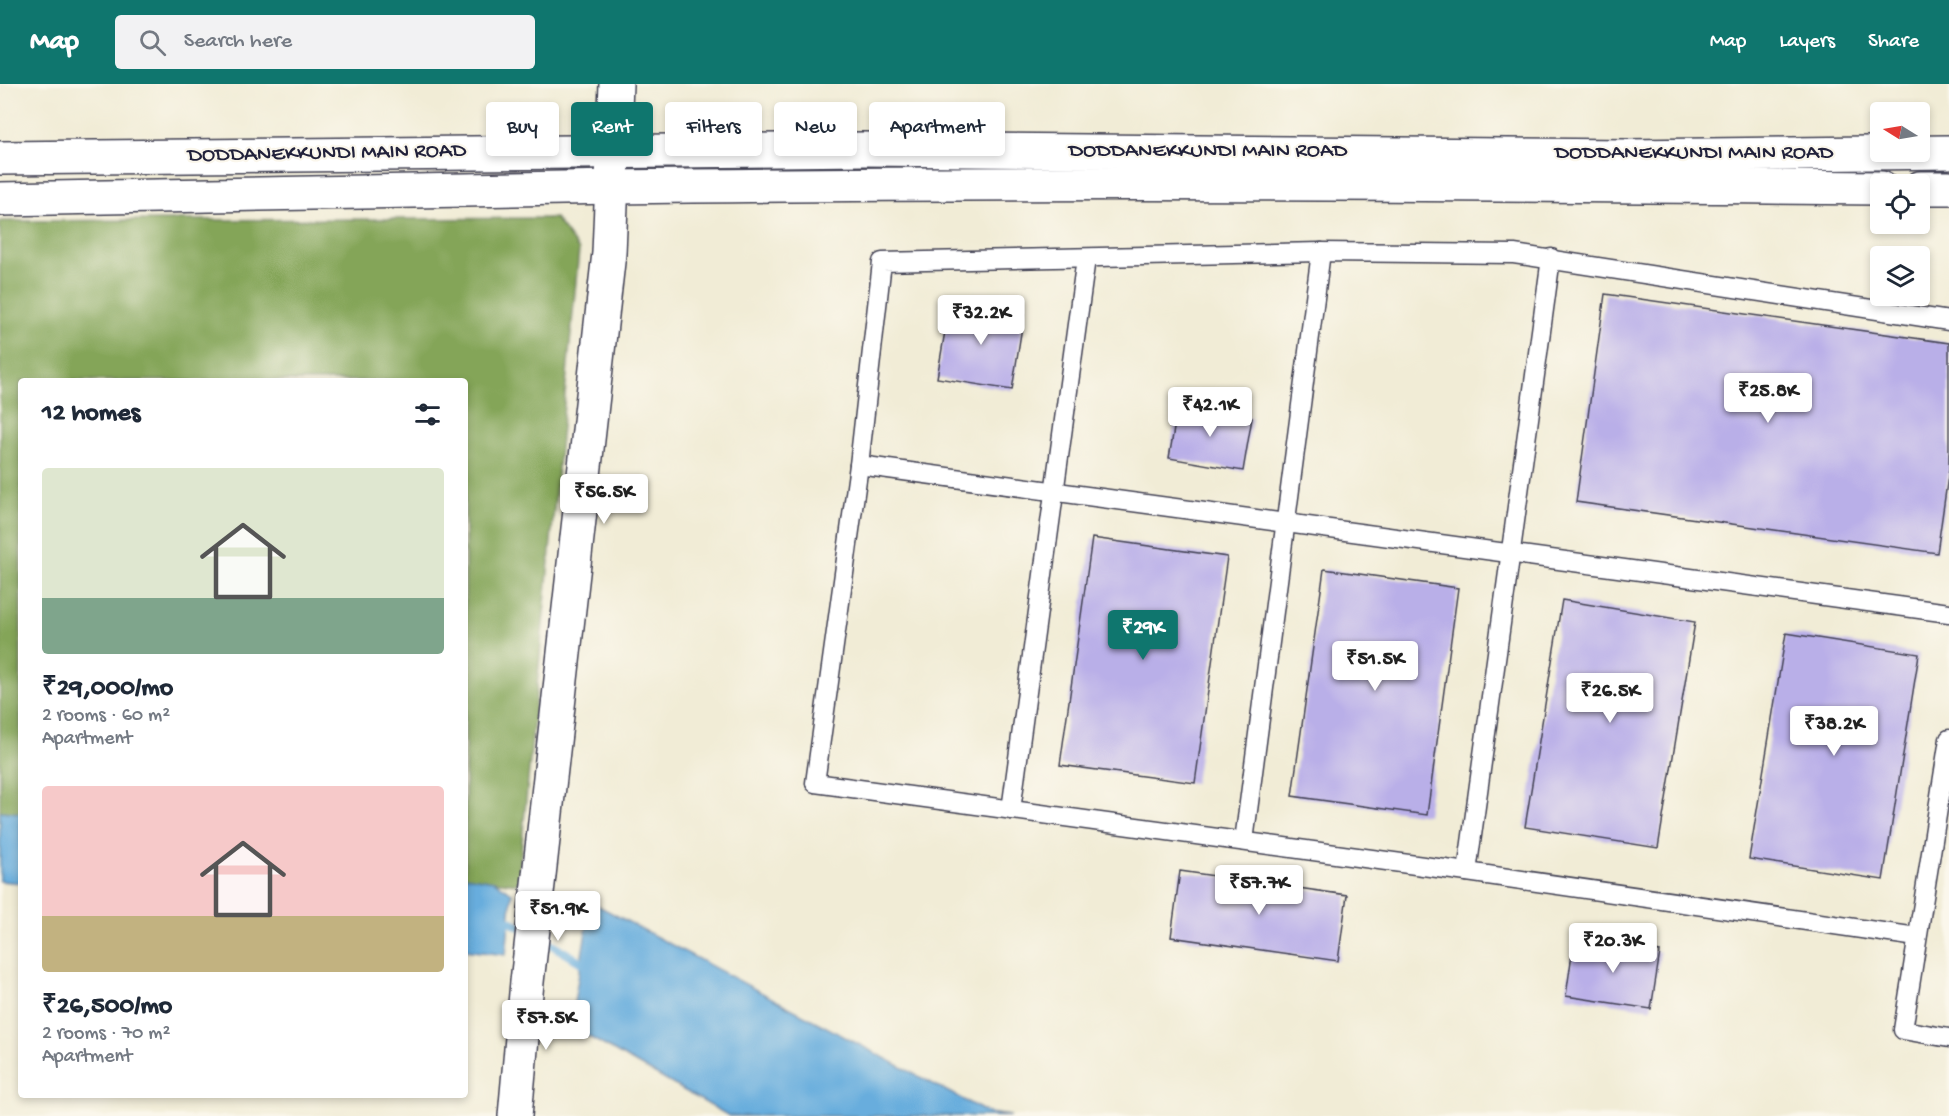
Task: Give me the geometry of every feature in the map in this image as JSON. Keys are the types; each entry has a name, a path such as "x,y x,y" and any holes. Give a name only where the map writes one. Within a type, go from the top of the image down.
{"street":[{"path":"616,84 616,102"},
{"name":"DODDANEKKUNDI MAIN ROAD","path":"653,150 1375,152 1628,156 1949,152"},
{"name":"DODDANEKKUNDI MAIN ROAD","path":"0,158 571,151"},
{"path":"515,1116 527,982 609,253 615,156"},
{"name":"DODDANEKKUNDI MAIN ROAD","path":"0,199 612,187 1303,183 1870,188"},
{"path":"1930,188 1949,188"}],"lane":[{"path":"1244,841 1321,252"},
{"path":"1917,937 1467,872 815,783 859,465 882,262 1321,252 1514,254 1949,321"},
{"path":"1011,810 1086,258"},
{"path":"1467,872 1551,258"},
{"path":"859,465 1949,613"},
{"path":"1949,739 1903,1030 1949,1038"}],"green space":[{"path":"555,218 579,250 518,884 468,878 468,378 18,378 18,828 0,826 0,221"}],"water":[{"path":"0,811 18,813 18,883 0,881"},
{"path":"468,877 494,881 512,893 506,955 468,950"},
{"path":"591,902 988,1113 1011,1116 729,1116 570,1026"}],"building":[{"path":"1605,294 1949,343 1949,469 1937,553 1576,502"},
{"path":"950,302 1024,314 1012,390 937,378"},
{"path":"1178,405 1252,418 1243,471 1169,458"},
{"path":"1092,538 1227,557 1195,783 1060,765"},
{"path":"1324,569 1458,588 1427,815 1292,796"},
{"path":"1562,600 1695,622 1658,848 1525,827"},
{"path":"1786,633 1919,654 1883,880 1749,859"},
{"path":"1180,871 1347,895 1338,961 1171,937"},
{"path":"1574,940 1660,952 1651,1009 1566,996"}],"waterway":[{"path":"499,916 527,930"},
{"path":"539,937 591,968"}]}
